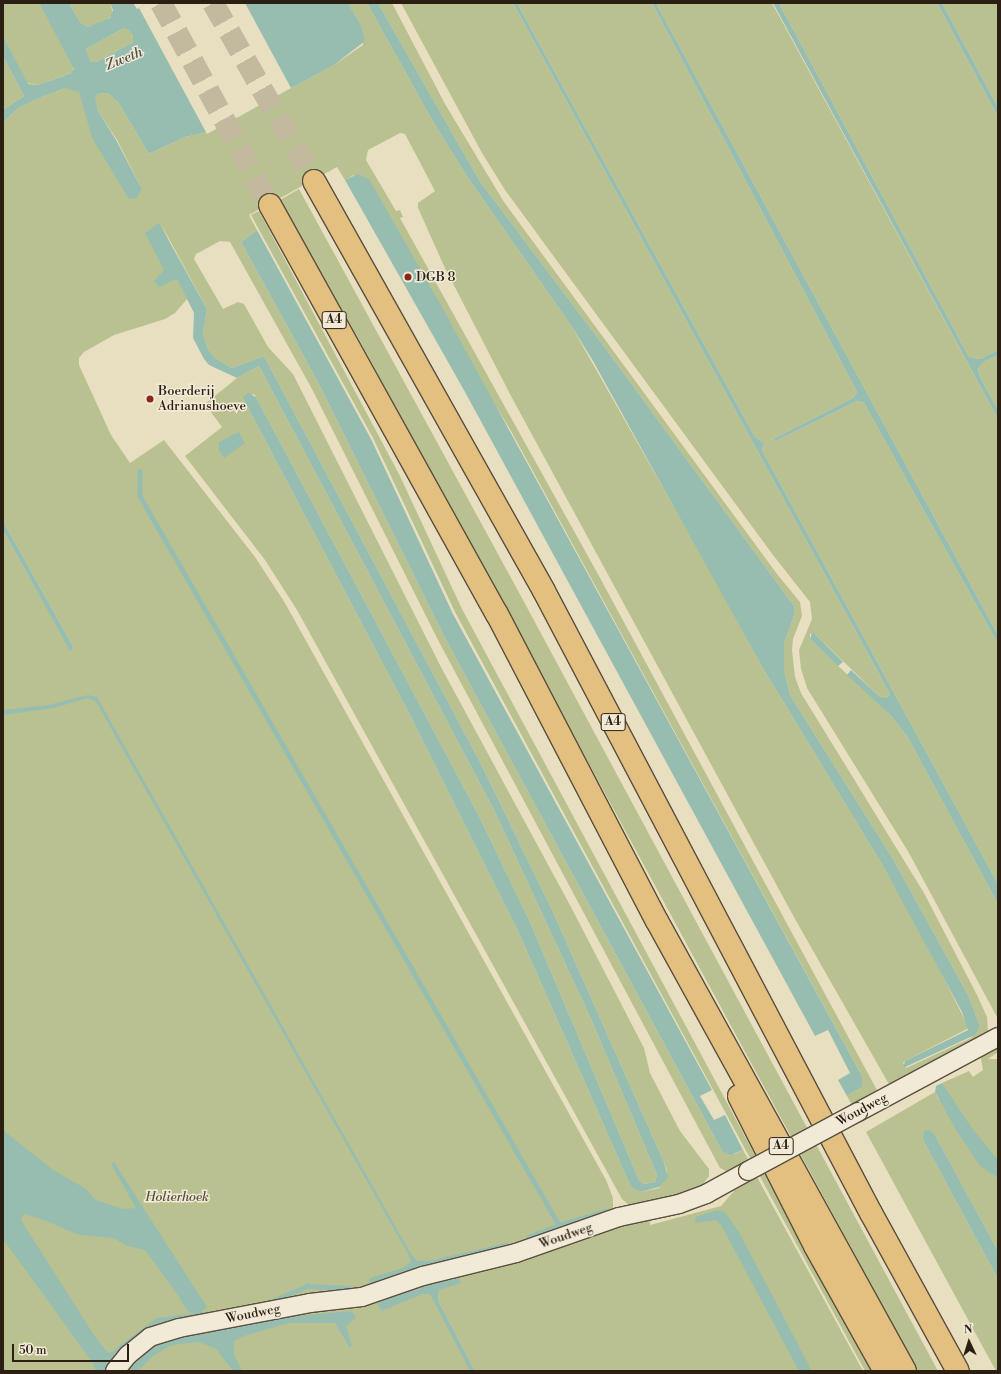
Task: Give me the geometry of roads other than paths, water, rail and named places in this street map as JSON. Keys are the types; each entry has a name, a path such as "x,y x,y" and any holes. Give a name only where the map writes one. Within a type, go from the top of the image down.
{"highway":[{"name":"A4","path":"314,181 544,591 871,1213 958,1371"},
{"name":"A4","path":"270,205 497,614 658,921 905,1371"},
{"name":"A4","path":"658,921 754,1128 815,1246 885,1371"}],"street":[{"name":"Woudweg","path":"115,1371 128,1355 150,1337 179,1328 310,1303 362,1297 423,1276 516,1253 619,1218 679,1204 706,1194 998,1037"}],"water":[{"name":"Zweth","path":"39,3 69,3 80,22 88,27 110,18 113,10 110,3 133,3 137,9 148,3 348,3 361,25 365,41 334,65 212,131 185,137 149,154 118,102 108,93 97,94 95,98 98,111 116,140 142,189 137,198 129,199 92,138 79,92 65,88 35,100 17,109 3,123 3,110 24,96 3,56 3,36 28,84 38,85 71,73 74,69","holes":["124,28 128,29 133,35 133,42 96,62 91,62 86,49"]},
{"path":"367,3 378,3 479,180 603,345 794,606 795,613 784,644 784,670 790,695 893,859 968,995 980,1026 975,1035 903,1068 905,1061 968,1030 962,1012 883,866 764,670 593,361 572,327 466,175 432,120"},
{"path":"513,3 517,3 755,437 764,443 762,450 998,884 998,904 907,736 892,717 847,675 851,670 879,696 886,698 890,694"},
{"path":"652,3 656,3 998,635 998,644 864,403 857,401 776,441 773,439 853,398 857,392"},
{"path":"773,3 779,3 969,357 980,359 998,350 998,355 982,363 978,369 980,377 998,410 998,419"},
{"path":"937,3 942,3 998,107 998,117"},
{"path":"358,174 369,179 443,309 862,1076 862,1087 847,1096 838,1080 850,1073 828,1030 815,1036 465,392 345,180"},
{"path":"159,223 207,309 203,334 208,349 215,358 232,368 264,356 481,764 553,912 664,1162 668,1178 659,1187 640,1192 631,1187 518,931 411,717 244,400 243,397 248,393 256,397 479,816 530,922 639,1180 644,1184 655,1182 657,1175 591,1019 494,810 259,366 237,378 209,365 204,359 193,338 194,313 177,279 159,287 154,281 164,270 145,233"},
{"path":"257,230 371,439 453,614 712,1090 700,1096 714,1120 725,1115 743,1150 731,1155 722,1151 445,638 319,384 241,242"},
{"path":"239,432 245,443 224,458 219,450 219,442"},
{"path":"3,521 74,648 70,651 3,530"},
{"path":"812,633 815,634 843,662 838,666 810,639"},
{"path":"88,695 97,697 411,1254 417,1261 424,1260 426,1265 404,1272 403,1269 411,1261 407,1252 96,702 88,698 54,708 3,715 3,710 48,705"},
{"path":"942,1083 972,1128 998,1160 998,1178 980,1166 956,1130 935,1092 936,1086"},
{"path":"3,1130 52,1169 86,1189 96,1200 123,1209 136,1208 111,1164 114,1162 207,1307 198,1315 187,1311 179,1297 145,1250 127,1246 113,1238 79,1235 25,1214 22,1216 21,1220 94,1335 108,1353 117,1350 104,1371 96,1371 92,1362 3,1239"},
{"path":"930,1130 935,1135 998,1251 998,1279 923,1140 924,1131"},
{"path":"714,1211 723,1211 739,1232 812,1371 799,1371 721,1225 716,1220 694,1223 696,1217"},
{"path":"459,1278 461,1283 439,1290 438,1300 475,1371 470,1371 430,1294 422,1294 382,1311 377,1304 394,1295 420,1289 422,1286"},
{"path":"352,1311 356,1318 346,1326 352,1346 350,1348 335,1323 289,1323 247,1335 234,1341 234,1354 242,1371 233,1371 216,1349 199,1342 172,1345 153,1356 138,1371 122,1371 148,1348 173,1338 273,1318"}],"waterway":[{"path":"140,471 140,496 559,1225"},
{"path":"528,1237 559,1225 605,1211"},
{"path":"420,1265 506,1245"},
{"path":"371,1280 409,1268"},
{"path":"268,1303 307,1286 350,1288"},
{"path":"117,1350 157,1320 211,1313"}],"tunnel":[{"path":"161,3 270,205"},
{"path":"213,3 314,181"}],"place":[{"name":"DGB 8","path":"408,277"},
{"name":"Boerderij Adrianushoeve","path":"150,399"}],"park label":[{"name":"Holierhoek","path":"177,1197"}]}
